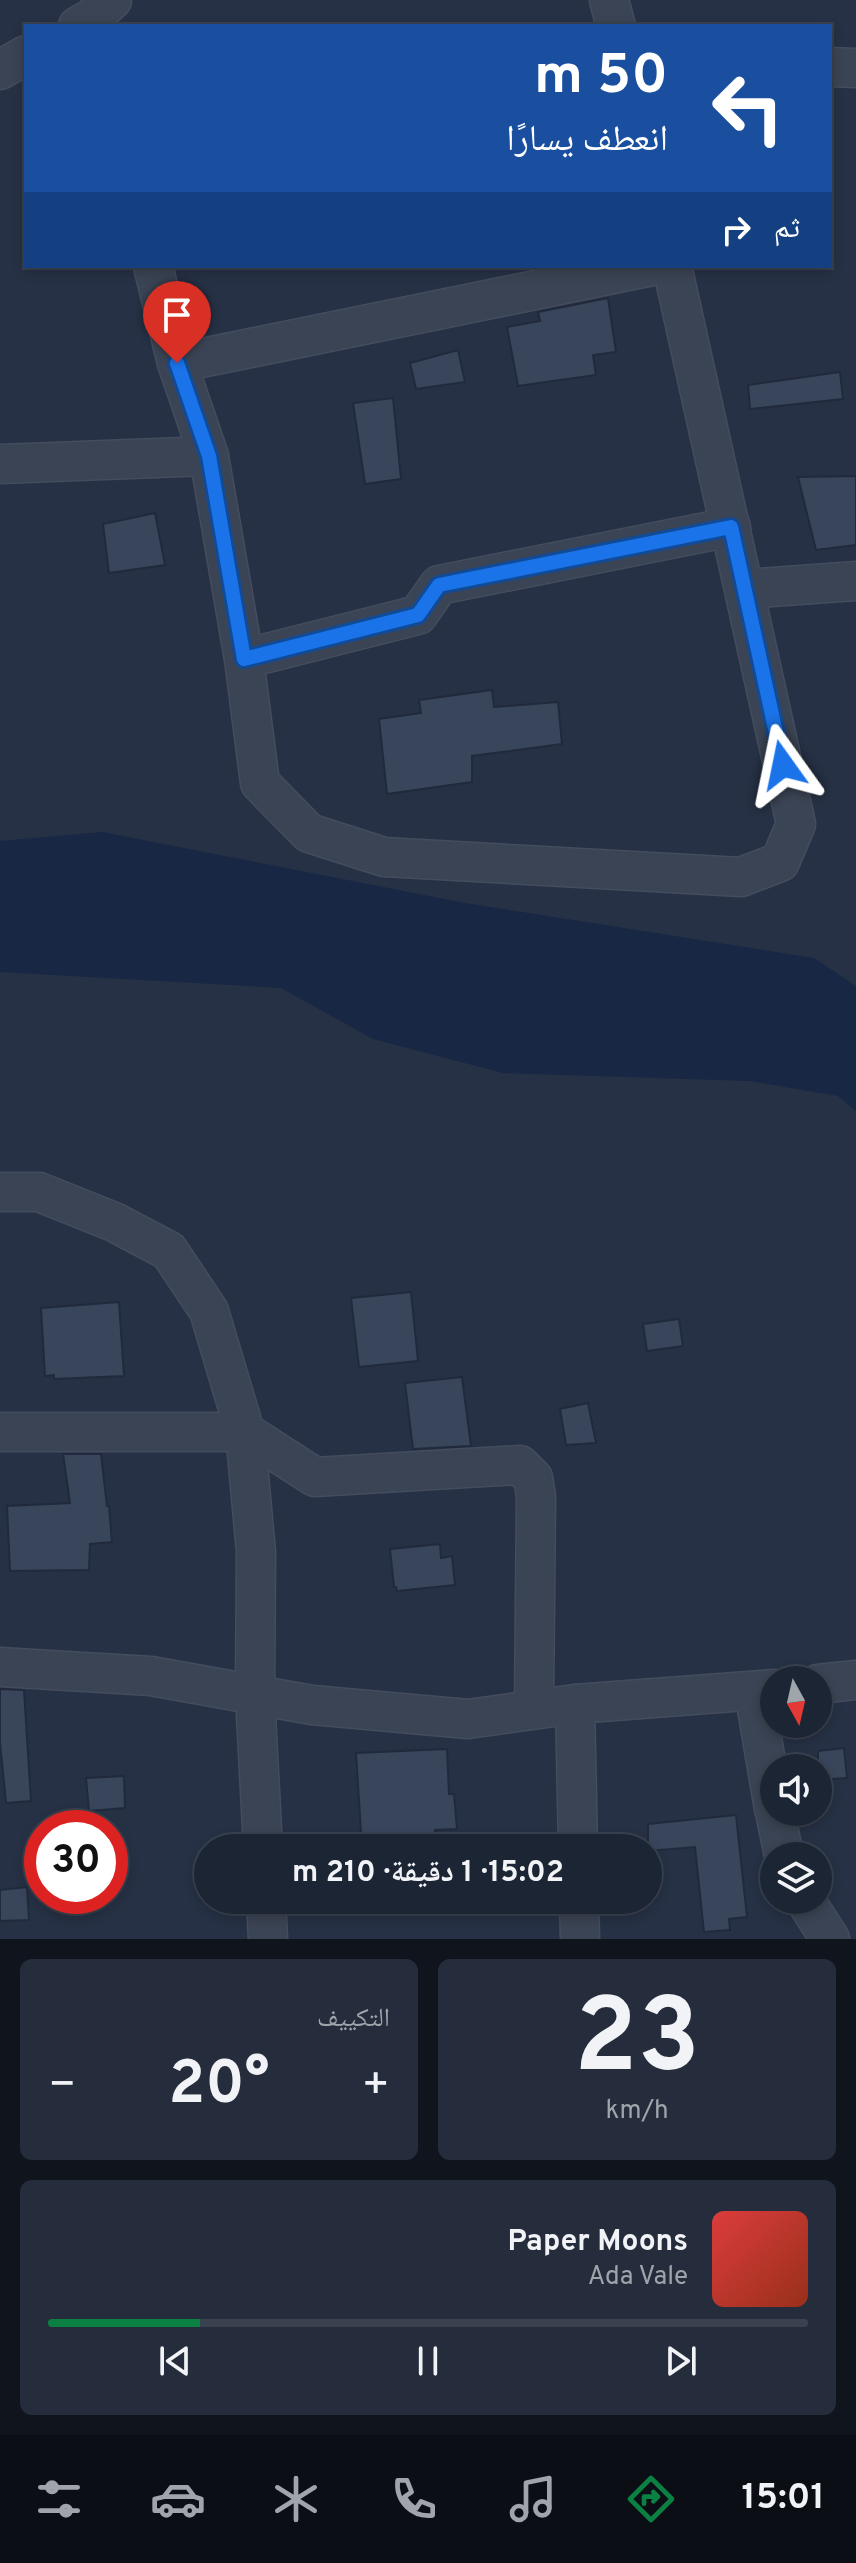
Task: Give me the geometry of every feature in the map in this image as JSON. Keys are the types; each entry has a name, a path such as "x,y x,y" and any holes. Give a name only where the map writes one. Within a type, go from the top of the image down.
{"street":[{"path":"609,0 615,24"},
{"path":"0,70 24,56"},
{"path":"832,67 856,68"},
{"path":"153,268 177,363 209,456 244,659 260,783 309,833 384,857 741,877 780,862 796,824 672,268"},
{"path":"177,363 643,268"},
{"path":"0,464 209,456"},
{"path":"244,659 418,615 439,585 731,527"},
{"path":"745,589 856,581"},
{"path":"0,1192 39,1192 114,1222 169,1251 209,1311 245,1432 256,1552 255,1696 262,1834"},
{"path":"0,1432 245,1432 315,1477 520,1465 533,1478 536,1496 534,1709"},
{"path":"0,1667 151,1676 312,1705 468,1719 575,1704 760,1690"},
{"path":"832,1683 856,1680"},
{"path":"575,1704 578,1834"},
{"path":"267,1914 268,1939"},
{"path":"579,1914 580,1939"},
{"path":"814,1914 830,1939"}],"water":[{"path":"102,832 465,903 814,958 856,986 856,1111 838,1096 749,1081 503,1073 373,1039 281,988 0,972 0,841"}],"building":[{"path":"608,298 616,352 593,355 596,375 518,386 507,327 540,321 538,312"},
{"path":"458,350 465,382 416,389 410,363"},
{"path":"840,372 843,399 750,409 748,385"},
{"path":"393,398 401,479 365,484 353,403"},
{"path":"856,476 856,545 816,550 798,477"},
{"path":"155,513 165,565 109,573 103,524"},
{"path":"492,690 494,707 558,702 562,744 472,756 472,782 387,794 379,719 421,713 419,700"},
{"path":"411,1292 418,1361 359,1367 351,1298"},
{"path":"119,1302 124,1376 54,1379 54,1375 45,1376 41,1308"},
{"path":"679,1319 683,1346 647,1351 643,1324"},
{"path":"462,1377 471,1446 413,1449 405,1383"},
{"path":"588,1403 596,1443 566,1445 560,1409"},
{"path":"63,1454 101,1454 112,1542 90,1544 89,1570 10,1571 7,1506 70,1503"},
{"path":"440,1544 441,1558 452,1556 455,1585 397,1591 390,1549"},
{"path":"0,1689 24,1690 31,1801 6,1803 0,1743"},
{"path":"844,1748 847,1778 832,1779 832,1754 818,1754 818,1751"},
{"path":"447,1749 449,1794 454,1794 457,1829 435,1830 434,1834 361,1834 356,1753"},
{"path":"124,1776 125,1808 89,1810 86,1778"},
{"path":"736,1815 747,1917 729,1919 730,1930 704,1932 695,1847 662,1850 662,1834 648,1834 648,1824"},
{"path":"24,1887 24,1914 29,1914 29,1920 0,1921 0,1890"}],"route":[{"path":"177,363 209,456 244,659 418,615 439,585 731,527 783,765"}]}
